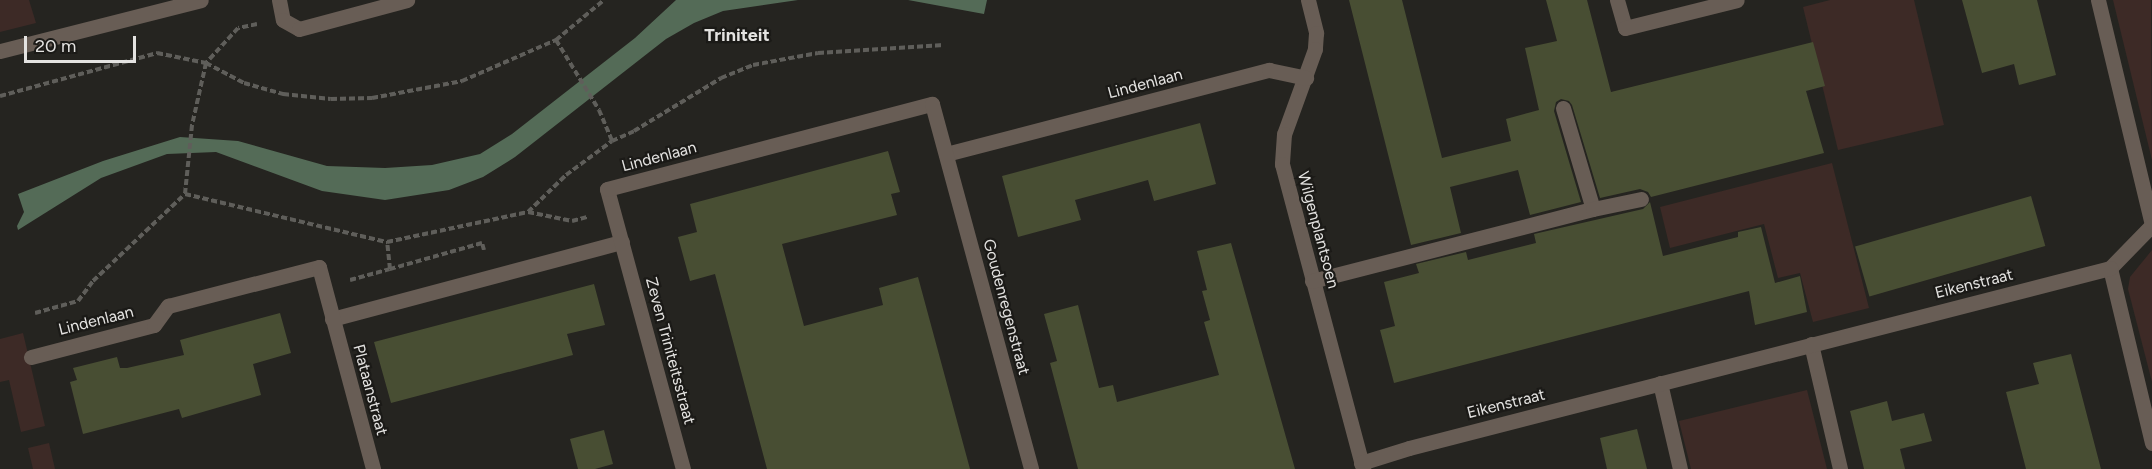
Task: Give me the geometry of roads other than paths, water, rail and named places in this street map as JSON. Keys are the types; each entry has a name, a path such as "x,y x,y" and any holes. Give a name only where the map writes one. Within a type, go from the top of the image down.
{"street":[{"path":"0,51 201,0"},
{"path":"279,0 284,20 299,29 407,0"},
{"name":"Wilgenplantsoen","path":"1308,0 1316,33 1315,49 1284,134 1282,147 1286,182 1362,466"},
{"path":"1617,0 1625,28 1737,0"},
{"path":"2098,0 2152,225 2110,268 2152,443"},
{"name":"Lindenlaan","path":"622,242 607,189 932,104 946,154 1269,70 1306,78"},
{"path":"1563,108 1593,209"},
{"name":"Goudenregenstraat","path":"946,154 1031,469"},
{"path":"1312,281 1593,209 1641,199"},
{"path":"332,319 622,242"},
{"name":"Zeven Triniteitsstraat","path":"622,242 683,469"},
{"name":"Lindenlaan","path":"31,357 154,325 168,306 319,267 332,319"},
{"name":"Eikenstraat","path":"1362,466 1660,383 2110,268"},
{"name":"Plataanstraat","path":"332,319 373,469"},
{"path":"1811,344 1840,469"},
{"path":"1660,383 1680,469"}],"district":[{"name":"Triniteit","path":"737,35"}]}
